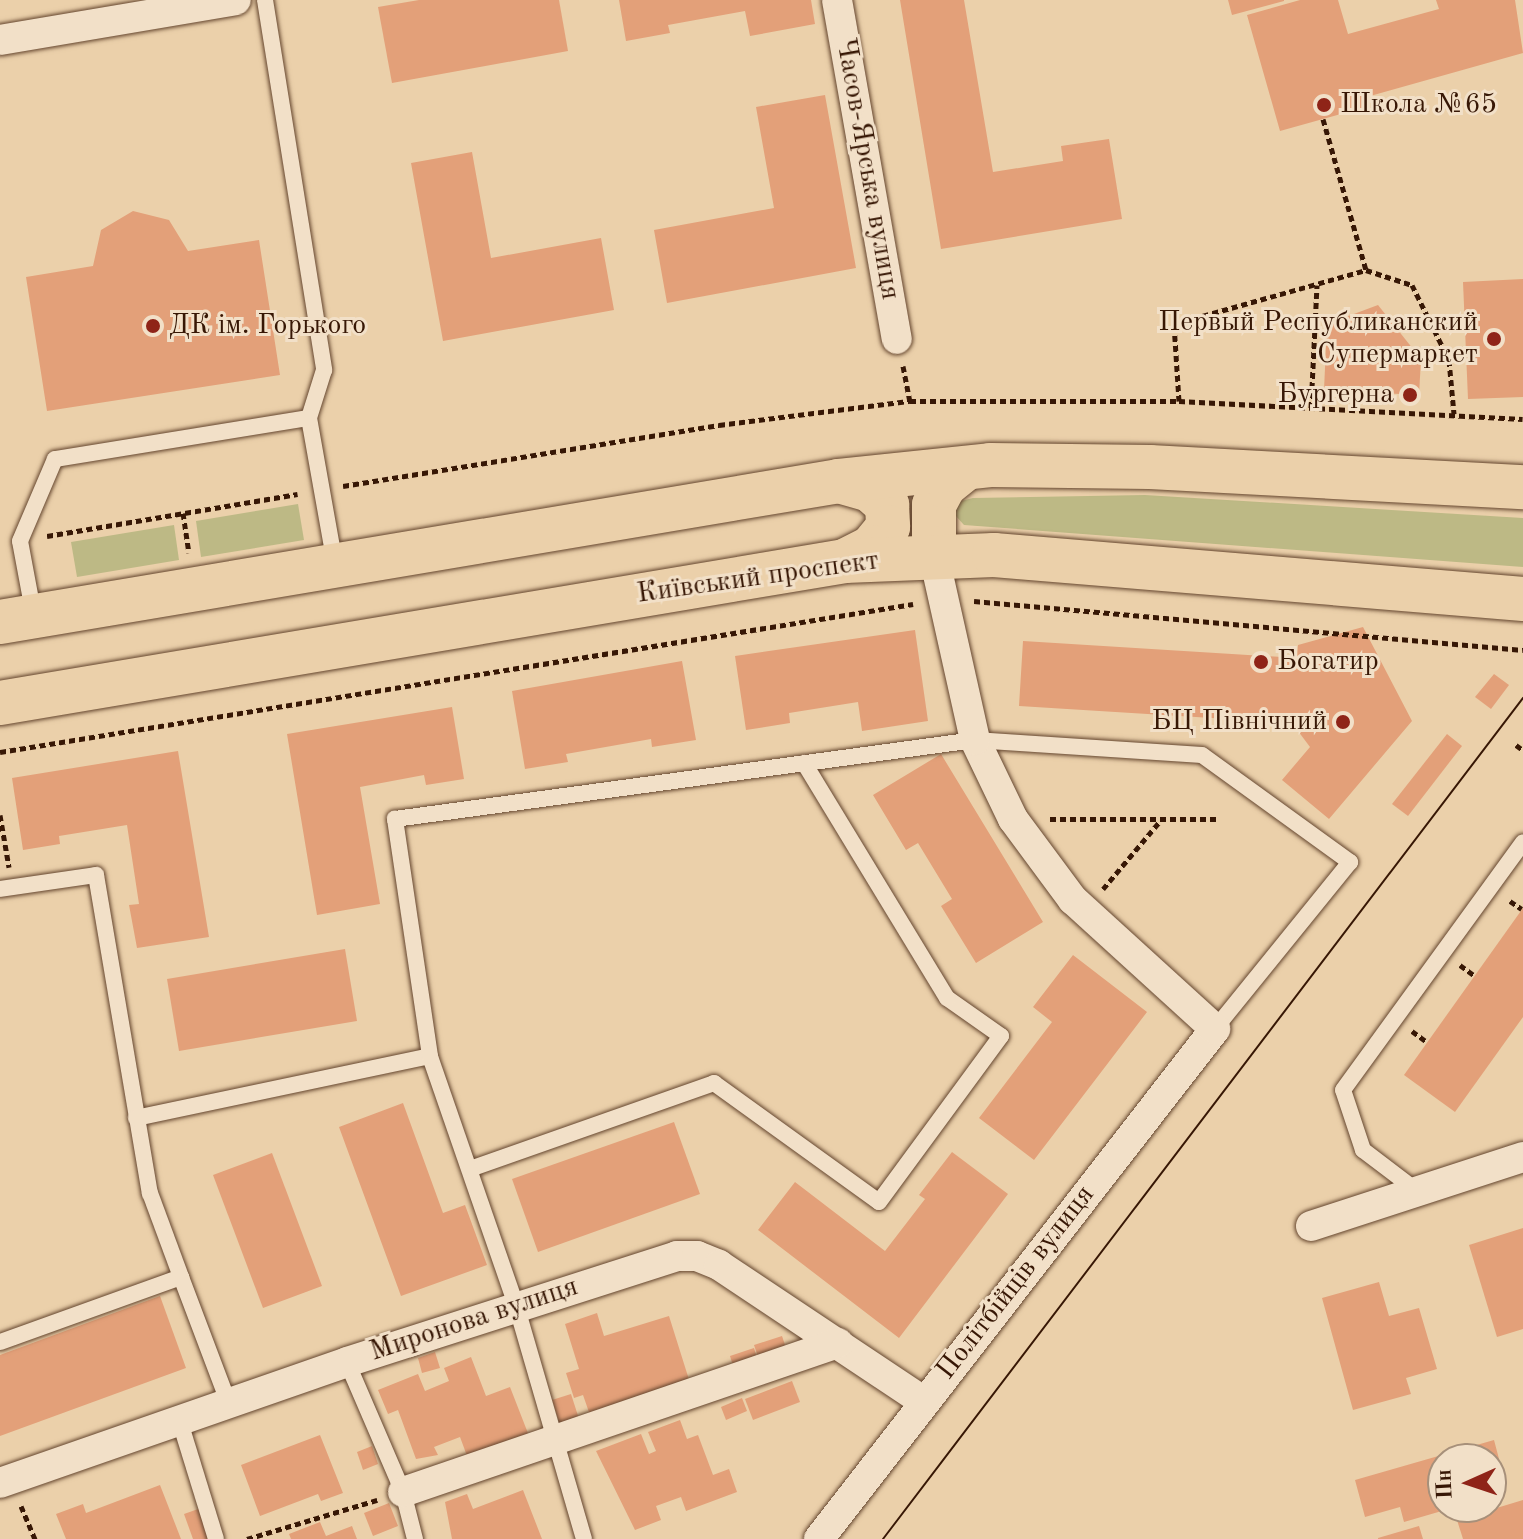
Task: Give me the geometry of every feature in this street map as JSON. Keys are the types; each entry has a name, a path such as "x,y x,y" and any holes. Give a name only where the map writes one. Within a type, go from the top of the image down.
{"main road":[{"path":"17,619 839,481 966,468 1150,467 1523,487"},
{"path":"934,556 934,505 944,486 966,468"},
{"path":"839,481 870,490 887,505 888,527 872,547 845,561"},
{"name":"Київський проспект","path":"0,703 845,561 994,555 1523,599"}],"street":[{"path":"0,40 236,0"},
{"name":"Часов-Ярська вулиця","path":"837,0 897,339"},
{"path":"934,556 975,740 1013,819 1085,911 1215,1029"},
{"name":"Політбійців вулиця","path":"819,1539 923,1401 1215,1029"},
{"path":"1311,1226 1523,1157"},
{"name":"Миронова вулиця","path":"0,1483 516,1305 677,1256 697,1256 838,1343 923,1401"},
{"path":"403,1492 838,1343"}],"lane":[{"path":"265,0 324,370 309,418 335,566"},
{"path":"17,619 20,541 55,459 309,418"},
{"path":"584,1539 516,1305 430,1056 395,819 975,740 1202,755 1350,862 1215,1029"},
{"path":"470,1169 714,1083 879,1202 1001,1036 947,998 804,763"},
{"path":"1417,1191 1363,1150 1343,1090 1523,842"},
{"path":"6,888 96,875 150,1193 229,1404"},
{"path":"136,1118 430,1056"},
{"path":"0,1342 181,1277"},
{"path":"347,1362 403,1492 415,1539"},
{"path":"180,1422 216,1539"}],"path":[{"path":"1323,119 1366,270"},
{"path":"1179,401 1174,324 1366,270 1412,285 1449,360 1454,414"},
{"path":"1311,408 1317,285"},
{"path":"20,541 719,425 910,401 1179,401 1523,419"},
{"path":"0,752 943,599 1523,650"},
{"path":"1516,745 1523,750"},
{"path":"0,815 6,888"},
{"path":"1013,819 1217,819"},
{"path":"1085,911 1161,819"},
{"path":"247,1539 403,1492"}],"shaded area":[{"path":"1145,495 1523,518 1523,567 964,525 955,515 957,502 973,498"},
{"path":"298,504 304,540 201,557 196,521"},
{"path":"174,525 179,560 77,577 71,542"}],"building":[{"path":"419,0 559,0 568,51 392,83 378,7"},
{"path":"619,0 811,0 815,24 750,36 745,11 668,25 670,33 626,41"},
{"path":"900,0 964,0 993,172 1063,161 1061,146 1109,139 1122,219 941,249"},
{"path":"1228,0 1284,0 1284,1 1232,15"},
{"path":"1300,0 1338,0 1348,34 1439,9 1436,0 1515,0 1523,53 1363,98 1366,107 1280,131 1247,15"},
{"path":"825,95 856,268 667,303 654,230 774,208 756,107"},
{"path":"472,152 491,258 601,238 614,310 443,341 411,163"},
{"name":"ДК ім. Горького","path":"133,211 169,220 188,251 259,240 280,375 47,411 26,277 93,266 101,230"},
{"name":"Первый Республиканский Супермаркет","path":"1523,279 1523,397 1468,399 1463,282"},
{"path":"1378,305 1421,359 1419,395 1324,390 1327,324"},
{"name":"БЦ Північний","path":"1363,627 1412,721 1329,819 1282,780 1310,747 1292,723 1019,706 1023,641 1297,658 1298,645"},
{"path":"915,630 928,721 862,731 858,702 789,713 790,723 746,730 735,656"},
{"path":"682,661 696,740 652,747 651,739 566,754 568,762 525,769 512,691"},
{"path":"1494,674 1509,685 1491,709 1475,697"},
{"path":"452,707 464,779 426,785 424,775 360,787 380,904 317,915 287,734"},
{"path":"1447,734 1462,746 1408,816 1392,804"},
{"path":"178,751 209,937 137,948 129,905 139,904 127,825 59,836 60,844 23,850 12,778"},
{"path":"941,754 1043,922 976,963 941,906 952,899 918,843 906,850 873,795"},
{"path":"1523,908 1523,1017 1455,1112 1404,1075"},
{"path":"345,949 357,1021 179,1051 167,979"},
{"path":"1073,955 1147,1012 1034,1160 979,1118 1052,1022 1033,1007"},
{"path":"403,1103 443,1213 465,1205 487,1265 401,1296 339,1127"},
{"path":"674,1122 700,1194 538,1252 512,1179"},
{"path":"952,1152 1008,1194 899,1338 758,1230 795,1182 885,1251 925,1199 919,1195"},
{"path":"272,1153 322,1286 263,1308 213,1175"},
{"path":"1523,1228 1523,1329 1497,1337 1469,1245"},
{"path":"1379,1282 1389,1316 1419,1308 1437,1369 1406,1378 1411,1394 1353,1410 1322,1298"},
{"path":"160,1296 186,1368 0,1436 0,1355"},
{"path":"597,1313 604,1336 669,1316 691,1386 591,1418 583,1395 574,1398 566,1373 579,1369 565,1324"},
{"path":"782,1336 788,1354 760,1363 754,1345"},
{"path":"754,1348 759,1364 735,1372 730,1356"},
{"path":"435,1352 440,1368 422,1373 418,1358"},
{"path":"471,1357 486,1396 510,1387 531,1441 470,1464 460,1437 434,1447 438,1455 416,1459 398,1410 388,1414 378,1390 418,1374 425,1391 449,1381 444,1368"},
{"path":"792,1381 800,1402 753,1420 745,1399"},
{"path":"571,1394 580,1422 561,1428 552,1400"},
{"path":"742,1398 747,1411 726,1420 721,1407"},
{"path":"680,1420 687,1439 698,1435 713,1475 729,1469 737,1492 686,1511 681,1497 656,1506 661,1520 635,1530 596,1451 641,1434 649,1454 656,1451 648,1432"},
{"path":"320,1435 343,1493 321,1501 318,1494 260,1516 241,1465"},
{"path":"372,1446 378,1464 363,1470 357,1452"},
{"path":"1427,1459 1427,1515 1404,1522 1400,1507 1365,1517 1355,1480"},
{"path":"160,1485 181,1539 66,1539 56,1514 83,1504 86,1513"},
{"path":"523,1490 542,1539 452,1539 445,1502 467,1494 473,1509"},
{"path":"1523,1500 1523,1539 1463,1539 1458,1523 1507,1523 1507,1505"},
{"path":"389,1503 398,1526 373,1536 364,1513"},
{"path":"201,1508 213,1539 193,1539 184,1514"},
{"path":"320,1522 326,1536 352,1526 357,1539 291,1539 289,1534"},
{"path":"1419,1526 1423,1539 1378,1539 1378,1538"}],"tram line":[{"path":"883,1539 1523,698"}],"place":[{"name":"Школа №65","path":"1324,105"},
{"name":"ДК ім. Горького","path":"153,326"},
{"name":"Первый Республиканский Супермаркет","path":"1494,339"},
{"name":"Бургерна","path":"1410,395"},
{"name":"Богатир","path":"1261,662"},
{"name":"БЦ Північний","path":"1343,722"}]}
